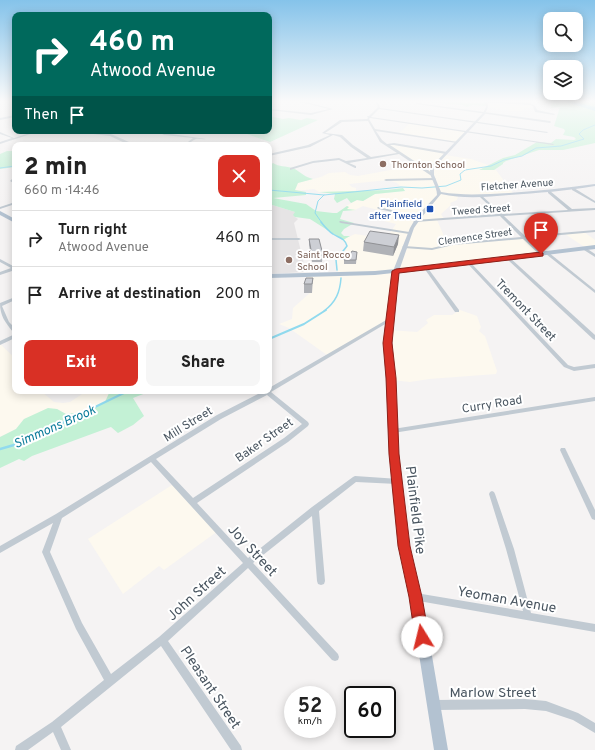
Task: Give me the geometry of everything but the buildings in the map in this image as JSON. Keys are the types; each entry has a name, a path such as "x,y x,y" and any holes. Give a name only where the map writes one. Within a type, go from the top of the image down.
{"main road":[{"path":"396,271 409,233 417,219 438,197 439,189 433,178 432,168 464,135"},
{"name":"Fletcher Avenue","path":"439,189 459,196 481,196 549,192 595,185"},
{"path":"0,213 12,219"},
{"path":"272,276 396,271 595,247"},
{"name":"Plainfield Pike","path":"396,271 388,343 397,481 404,546 416,597 441,750"}],"street":[{"path":"5,135 13,138"},
{"path":"0,143 24,135"},
{"path":"111,135 125,142"},
{"path":"172,135 205,139"},
{"path":"272,154 305,147 330,135"},
{"path":"335,135 344,138 370,158"},
{"path":"377,135 381,142 416,164 433,178"},
{"path":"409,135 457,142"},
{"path":"489,135 554,144"},
{"path":"190,142 196,138"},
{"path":"386,145 394,144 446,153"},
{"path":"346,162 399,153"},
{"path":"291,169 308,163 329,159 340,159 355,167"},
{"path":"416,164 432,168"},
{"path":"386,180 433,178"},
{"path":"573,189 595,202"},
{"path":"549,192 572,211"},
{"path":"481,196 523,237 595,292"},
{"path":"0,208 12,204"},
{"name":"Tweed Street","path":"379,208 417,219 500,216 595,209"},
{"path":"341,222 409,233"},
{"name":"Clemence Street","path":"404,246 432,249 453,244 595,231"},
{"path":"272,239 299,239"},
{"path":"585,249 595,256"},
{"path":"508,258 595,338"},
{"path":"0,260 12,266"},
{"name":"Tremont Street","path":"469,263 566,366 571,368 595,366"},
{"path":"426,268 457,311"},
{"path":"0,274 12,269"},
{"path":"12,299 0,305 7,322 12,328"},
{"name":"Mill Street","path":"272,389 390,320"},
{"path":"0,343 12,337"},
{"name":"Mill Street","path":"0,550 153,460 220,417 263,394"},
{"name":"Baker Street","path":"193,502 286,440 306,424 269,394"},
{"name":"Curry Road","path":"393,431 595,399"},
{"path":"563,450 595,517"},
{"name":"Joy Street","path":"153,460 335,657"},
{"name":"John Street","path":"20,750 55,725 162,640 248,563 354,479 397,481"},
{"path":"492,494 510,549 528,616"},
{"path":"315,509 321,581"},
{"path":"59,516 46,552 79,626 110,681"},
{"name":"Yeoman Avenue","path":"416,597 595,628"},
{"name":"Pleasant Street","path":"162,640 237,750"},
{"name":"Marlow Street","path":"433,705 525,704 546,706 576,716 595,728"},
{"path":"55,725 66,750"}],"shaded area":[{"path":"412,135 464,135 456,142"},
{"path":"390,144 444,153 445,155 471,159 488,165 480,170 496,170 513,193 458,196 457,200 450,203 451,205 441,214 444,219 437,220 444,236 451,244 523,238 540,253 396,271 389,320 327,355 289,328 279,324 292,319 293,308 311,292 307,275 338,274 337,260 343,255 348,245 342,240 355,234 386,239 396,224 384,221 385,218 393,212 380,208 378,210 363,206 353,211 347,209 348,206 346,206 357,200 363,201 375,194 405,191 397,183 388,180 349,184 356,188 356,191 353,192 319,192 314,189 294,191 297,183 321,177 329,173 345,172 350,175 358,176 417,165 389,147"},
{"path":"272,205 295,212 295,217 298,219 294,223 306,272 272,274"},
{"path":"584,232 595,240 595,247 586,248 565,234"},
{"path":"460,310 477,316 481,327 479,331 485,336 497,371 496,374 429,379 410,382 392,380 389,330 417,332 428,323 426,320 434,315 452,315"},
{"path":"0,344 12,355 12,394 45,394 54,402 63,403 70,402 82,394 109,394 105,402 83,412 66,414 57,409 24,419 16,429 0,437"},
{"path":"175,483 218,531 164,570 159,566 123,594 88,539"}],"green space":[{"path":"250,135 285,135 270,142"},
{"path":"563,135 595,135 595,143 563,150 539,150 506,161 494,170 479,170 503,158 515,155 537,142 551,143 556,139 574,140 576,139 574,137"},
{"path":"7,151 12,151 12,167 0,169 0,154"},
{"path":"272,164 293,168 305,176 313,179 298,183 295,190 306,192 306,195 273,198 306,204 316,211 337,213 347,206 349,207 347,209 356,210 343,211 340,219 354,223 344,229 341,233 344,236 350,236 343,240 310,219 295,217 293,215 295,212 272,205"},
{"path":"403,188 405,191 375,194 363,201 357,200 351,203 347,198 337,203 334,199 335,194 319,192 387,190"},
{"path":"109,394 143,394 133,398 144,416 133,425 118,433 111,427 32,456 24,461 19,459 0,468 0,437 16,429 24,419 48,408 57,409 66,414 83,412 105,402"}],"waterway":[{"path":"324,195 401,187 422,188 446,186 461,180 460,174 465,170 491,166 504,160 522,156 536,148 561,146 584,139 580,135"},
{"path":"0,168 12,166"},
{"path":"272,190 324,195"},
{"name":"Simmons Brook","path":"322,223 315,213 318,201 324,195"},
{"name":"Simmons Brook","path":"321,222 330,232 346,243 347,246 336,260 337,270"},
{"name":"Simmons Brook","path":"324,311 332,304 337,296 341,278"},
{"name":"Simmons Brook","path":"272,338 304,324 326,310"},
{"name":"Simmons Brook","path":"62,423 122,394"},
{"name":"Simmons Brook","path":"0,449 14,445 64,422"}],"place":[{"name":"Thornton School","path":"383,164"},
{"name":"Plainfield after Tweed","path":"430,209"},
{"name":"Saint Rocco School","path":"289,260"}],"route":[{"path":"422,637 416,597 404,546 394,454 388,333 396,271 541,254"}]}
